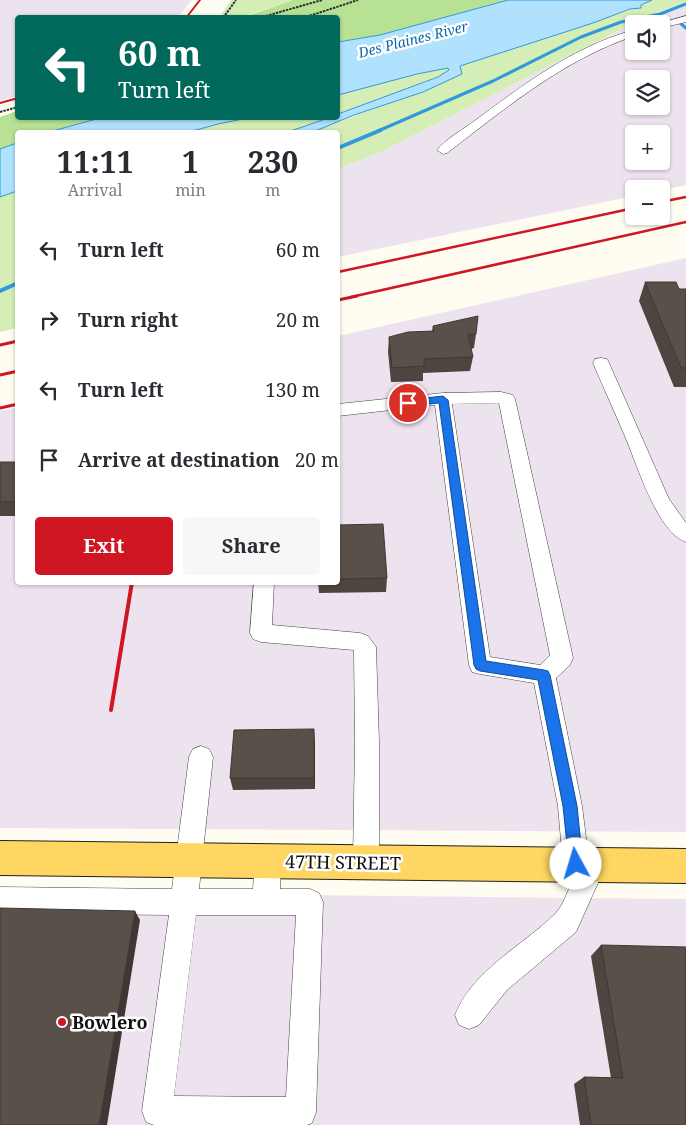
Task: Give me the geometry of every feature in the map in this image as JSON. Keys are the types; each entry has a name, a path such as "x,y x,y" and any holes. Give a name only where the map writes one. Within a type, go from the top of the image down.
{"main road":[{"name":"47TH STREET","path":"0,858 686,866"}],"street":[{"path":"670,23 686,19"},
{"path":"443,150 527,89 574,58 602,44 625,36"},
{"path":"601,363 644,459 660,503 675,525 686,535"},
{"path":"340,410 443,400 501,397 507,399 562,658 544,675"},
{"path":"443,400 480,665 544,675"},
{"path":"264,585 261,633 360,642 365,647 367,743 366,862"},
{"path":"469,1015 497,980 566,922 584,865 570,806 544,675"},
{"path":"0,900 184,902 310,902 301,1112 157,1111 184,902 201,757"},
{"path":"266,902 268,861"}],"path":[{"path":"225,15 236,0"},
{"path":"270,15 322,0"},
{"path":"312,15 358,0"},
{"path":"0,112 15,107"}],"shaded area":[{"path":"0,0 192,0 180,15 15,15 15,97 0,101"},
{"path":"686,2 686,185 670,188 670,180 625,180 625,198 340,257 340,168 383,151 625,27 625,60 670,60 670,15 650,15"},
{"path":"686,258 686,832 0,828 0,411 15,407 15,585 340,585 340,336"},
{"path":"0,892 686,899 686,1125 0,1125"}],"green space":[{"path":"231,0 293,0 248,15 221,15"},
{"path":"293,0 508,0 380,35 340,42 340,15 250,15"},
{"path":"652,0 686,0 686,2 650,15 625,15 625,27 383,151 340,168 340,130 318,130 461,75 460,66 615,15"},
{"path":"448,68 450,70 438,77 340,113 340,94 417,74"},
{"path":"15,112 15,120 93,120 56,130 15,130 15,144 0,149 0,117"},
{"path":"238,120 322,120 294,130 196,130"},
{"path":"15,192 15,328 0,332 0,197"}],"water":[{"name":"Des Plaines River","path":"508,0 652,0 641,5 641,8 630,9 593,23 460,66 462,74 423,92 354,115 318,130 294,130 322,120 340,120 340,113 438,77 449,70 448,68 417,74 340,94 340,42 380,35"},
{"path":"93,120 238,120 196,130 56,130"},
{"path":"15,144 15,192 0,197 0,149"}],"building":[{"path":"645,282 676,282 679,289 686,289 686,368 681,368"},
{"path":"478,316 476,334 468,334 473,357 424,359 424,366 392,368 389,337 408,332 434,331 433,326"},
{"path":"0,462 15,462 15,502 0,502"},
{"path":"383,524 387,578 340,579 340,525"},
{"path":"314,729 314,778 230,778 234,730"},
{"name":"Bowlero","path":"0,908 135,911 99,1125 0,1125"},
{"path":"601,945 686,947 686,1125 591,1125 584,1077 623,1078"}],"waterway":[{"path":"378,131 493,81 581,37 621,22 660,14 686,4"},
{"path":"680,23 686,28"},
{"path":"340,147 381,130"},
{"path":"0,291 15,284"}],"railway":[{"path":"188,15 200,0"},
{"path":"0,103 15,99"},
{"path":"670,200 686,197"},
{"path":"340,272 625,210"},
{"path":"351,297 686,222"},
{"path":"340,300 357,296"},
{"path":"0,345 15,342"},
{"path":"0,375 15,372"},
{"path":"0,408 15,405"},
{"path":"111,710 132,585"}],"place":[{"name":"Bowlero","path":"62,1022"}],"route":[{"path":"408,403 443,400 480,665 544,675 570,806 576,864"}]}
